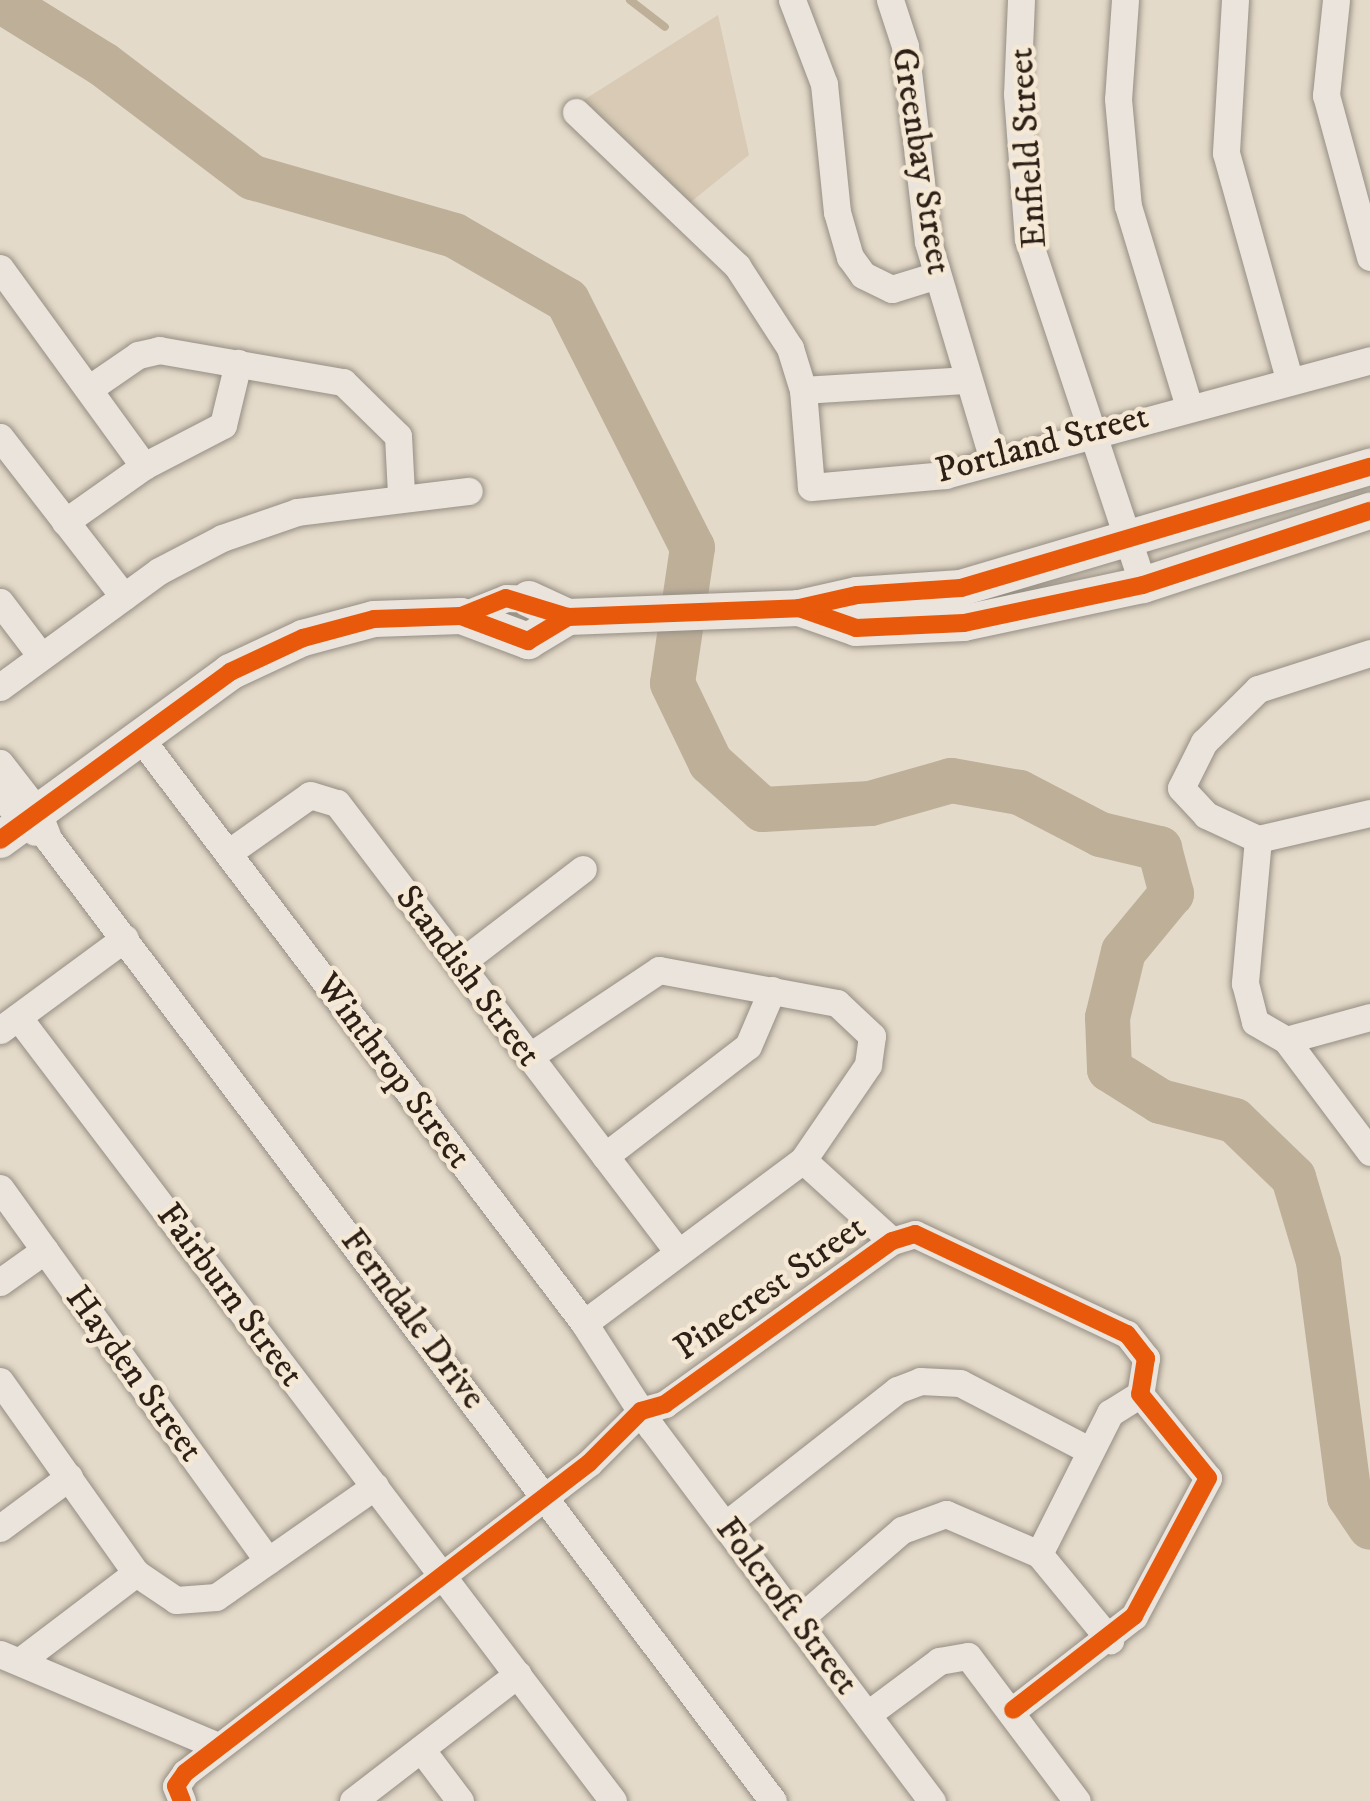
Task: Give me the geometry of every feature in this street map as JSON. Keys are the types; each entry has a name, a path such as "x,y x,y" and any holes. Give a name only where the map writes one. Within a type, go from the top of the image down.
{"street":[{"path":"792,0 824,83 837,212 850,257 863,275 892,289 937,275"},
{"name":"Greenbay Street","path":"890,0 905,46 937,275 993,460"},
{"name":"Enfield Street","path":"1021,0 1017,94 1028,238 1086,434 1143,586"},
{"path":"1125,0 1118,99 1128,206 1188,404"},
{"path":"1235,0 1226,153 1289,378"},
{"path":"1336,0 1326,95 1370,257"},
{"name":"Portland Street","path":"576,112 736,266 790,348 803,390 811,487 945,475 1188,404 1370,360"},
{"path":"0,268 144,466"},
{"path":"90,388 138,355 159,350 343,382 374,406 398,436 401,494"},
{"path":"65,522 144,466 223,425 238,363"},
{"path":"803,390 968,380"},
{"path":"0,437 124,597"},
{"path":"461,616 528,641 575,617 799,608 857,595 961,588 1370,467"},
{"path":"0,687 124,597 222,538 297,512 401,494 469,491"},
{"path":"799,608 856,628 964,623 1143,586 1370,511"},
{"path":"22,822 230,672 303,638 374,619 461,616 506,598 529,599 575,617"},
{"path":"0,602 41,656"},
{"path":"1370,653 1258,689 1229,710 1187,765 1181,788 1191,802 1258,838 1370,813"},
{"name":"Winthrop Street","path":"138,735 652,1414"},
{"name":"Ferndale Drive","path":"0,763 22,822 125,938 553,1502 773,1801"},
{"name":"Standish Street","path":"228,854 310,795 337,802 678,1252"},
{"path":"1258,838 1245,983 1255,1022 1286,1040 1370,1152"},
{"path":"459,964 583,869"},
{"path":"9,1023 125,938"},
{"path":"530,1056 659,970 838,1003 865,1022 873,1049 802,1160 584,1324"},
{"path":"605,1156 748,1046 772,990"},
{"path":"1286,1040 1370,1017"},
{"name":"Fairburn Street","path":"9,1023 375,1486 441,1580 614,1801"},
{"path":"802,1160 892,1241"},
{"name":"Hayden Street","path":"0,1188 268,1561"},
{"name":"Pinecrest Street","path":"441,1580 553,1502 652,1414 892,1241 935,1237 1127,1334 1146,1358 1140,1394"},
{"path":"0,1282 45,1250"},
{"path":"0,1381 136,1573 157,1594 195,1604 268,1561 375,1486"},
{"path":"725,1525 897,1390 920,1381 961,1383 1088,1449"},
{"path":"1013,1710 1110,1640 1135,1616 1208,1478 1140,1394 1110,1413 1039,1554"},
{"name":"Folcroft Street","path":"652,1414 725,1525 932,1801"},
{"path":"0,1528 70,1477"},
{"path":"798,1620 926,1515 946,1514 1039,1554 1110,1640"},
{"path":"10,1657 136,1573"},
{"path":"184,1787 218,1747 441,1580"},
{"path":"868,1714 954,1655 983,1667 1077,1801"},
{"path":"10,1657 218,1747"},
{"path":"353,1801 518,1674"},
{"path":"421,1749 460,1801"}],"shaded area":[{"path":"718,15 749,155 687,205 579,103"}],"waterway":[{"path":"0,0 103,64 252,177 454,235 567,300 692,547 672,683 710,762 762,809 870,803 951,780 1019,792 1100,834 1159,848 1171,893 1123,951 1107,1017 1109,1069 1160,1101 1234,1120 1293,1177 1318,1261 1349,1496 1370,1527"},
{"path":"630,0 665,27"}],"cycle path":[{"path":"461,616 528,641 568,617 799,608 857,595 961,588 1370,467"},
{"path":"799,608 856,628 964,623 1143,585 1370,511"},
{"path":"0,840 230,672 303,638 374,619 461,616 506,598 568,617"},
{"path":"182,1801 176,1786 185,1773 589,1463 641,1411 665,1404 892,1241 915,1234 1127,1334 1146,1358 1140,1394 1208,1478 1134,1616 1013,1710"}]}
